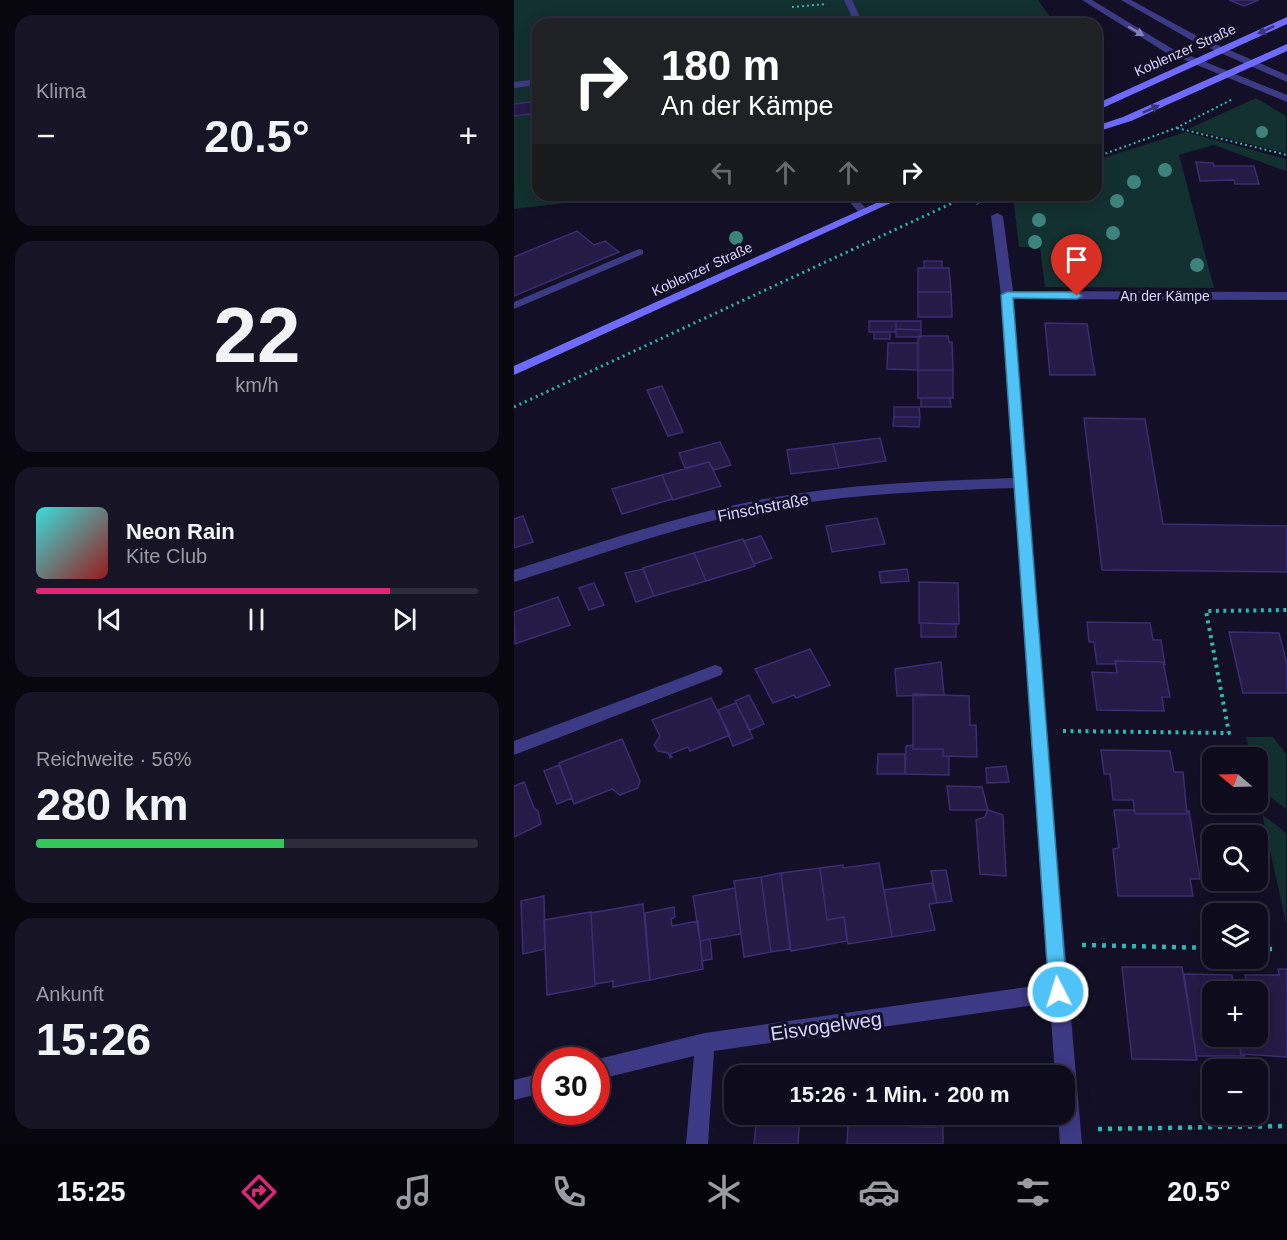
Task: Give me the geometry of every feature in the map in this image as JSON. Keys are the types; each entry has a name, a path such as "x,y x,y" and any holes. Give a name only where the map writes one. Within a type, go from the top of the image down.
{"main road":[{"name":"Koblenzer Straße","path":"1102,105 1286,20"},
{"path":"1102,127 1127,119 1286,47"},
{"name":"Koblenzer Straße","path":"514,371 888,201"}],"street":[{"path":"1086,0 1168,50 1286,99"},
{"path":"1125,0 1220,51 1286,79"},
{"path":"997,216 1007,295 1054,944 1071,1137"},
{"name":"An der Kämpe","path":"1007,295 1286,296"},
{"name":"Finschstraße","path":"514,576 672,526 764,504 850,492 925,485 1019,483"},
{"path":"514,748 715,671"},
{"name":"Eisvogelweg","path":"610,1067 705,1043 1058,992"},
{"path":"697,1144 705,1043"},
{"path":"514,1090 532,1086"}],"lane":[{"path":"849,1 856,18"},
{"path":"514,85 532,83"},
{"path":"854,201 863,211"},
{"path":"514,306 639,252"}],"path":[{"path":"792,7 849,1"},
{"path":"1102,155 1176,128 1225,103"},
{"path":"1176,128 1286,155"},
{"path":"514,407 956,201"},
{"path":"1038,731 1230,733 1206,611 1286,610"},
{"path":"1054,944 1202,948"},
{"path":"1268,949 1278,949"},
{"path":"1071,1137 1286,1126"}],"green space":[{"path":"514,0 1038,0 1051,18 532,18 532,201 583,201 514,209"},
{"path":"1256,98 1286,116 1286,153 1188,129"},
{"path":"1186,132 1286,159 1286,171 1214,145 1179,155 1214,288 1045,287 1040,247 1019,247 1014,201 1102,201 1102,158"},
{"path":"1246,737 1273,737 1286,754 1286,809 1268,796 1268,747 1248,747"},
{"path":"1262,814 1286,833 1286,923 1268,841 1268,825 1264,825"}],"building":[{"path":"1229,0 1259,0 1244,6"},
{"path":"532,102 532,114 514,116 514,104"},
{"path":"1196,162 1213,163 1214,166 1254,166 1259,184 1235,184 1234,180 1200,181"},
{"path":"577,231 594,245 605,241 619,252 514,296 514,257"},
{"path":"924,261 942,261 942,268 924,268"},
{"path":"918,268 949,268 951,292 918,292"},
{"path":"918,292 951,292 952,317 918,317"},
{"path":"869,321 896,321 896,332 869,332"},
{"path":"896,321 921,321 921,330 896,329"},
{"path":"1045,323 1087,324 1095,375 1050,375"},
{"path":"896,329 921,330 921,337 896,337"},
{"path":"874,332 890,332 890,339 874,339"},
{"path":"948,336 949,342 952,342 953,370 918,370 918,337"},
{"path":"888,343 918,343 918,370 887,369"},
{"path":"918,370 953,370 953,398 918,398"},
{"path":"662,386 683,432 668,436 647,390"},
{"path":"921,398 950,398 951,407 921,407"},
{"path":"894,407 919,407 920,417 894,417"},
{"path":"894,417 920,417 919,427 893,426"},
{"path":"1084,418 1145,419 1163,524 1287,526 1287,572 1102,570"},
{"path":"880,438 886,461 839,468 833,444"},
{"path":"720,442 731,465 714,470 709,462 685,468 679,453"},
{"path":"833,444 839,468 791,474 787,450"},
{"path":"709,462 721,486 673,500 662,475"},
{"path":"662,475 672,499 622,514 612,489"},
{"path":"523,516 533,542 514,548 514,519"},
{"path":"877,518 885,544 832,552 826,526"},
{"path":"761,536 772,558 754,564 744,541"},
{"path":"743,539 755,566 706,581 694,553"},
{"path":"694,553 706,581 654,596 643,568"},
{"path":"643,569 654,596 636,602 625,573"},
{"path":"907,569 909,581 881,583 879,572"},
{"path":"919,582 958,583 959,624 919,623"},
{"path":"594,583 604,605 589,610 579,588"},
{"path":"558,597 570,625 515,644 514,612"},
{"path":"1087,622 1150,623 1153,640 1161,640 1165,665 1163,662 1115,661 1116,664 1097,664 1094,642 1089,642"},
{"path":"921,623 956,624 956,637 921,637"},
{"path":"1229,632 1279,633 1287,664 1287,693 1243,693"},
{"path":"810,649 830,685 796,698 794,695 773,703 755,669"},
{"path":"1115,661 1163,662 1170,697 1162,697 1164,711 1097,710 1092,672 1117,673"},
{"path":"941,662 944,695 897,696 895,669"},
{"path":"913,694 969,696 970,725 976,725 977,757 943,756 943,749 913,749"},
{"path":"749,695 764,724 750,730 735,701"},
{"path":"711,698 730,735 690,751 688,747 670,754 672,757 670,758 668,753 658,751 654,745 660,736 652,720"},
{"path":"736,703 753,738 733,746 718,710"},
{"path":"622,739 640,781 638,788 620,795 612,789 574,804 559,763"},
{"path":"913,745 913,749 943,749 943,756 949,756 949,775 905,774 906,746"},
{"path":"1101,750 1170,751 1174,772 1183,772 1187,814 1135,814 1133,800 1113,800 1110,774 1104,774"},
{"path":"878,754 905,754 905,774 877,774"},
{"path":"559,765 572,798 557,804 544,771"},
{"path":"1006,766 1009,782 987,783 986,768"},
{"path":"524,782 534,808 538,811 541,824 514,837 514,786"},
{"path":"947,786 982,787 988,810 950,810"},
{"path":"988,810 1003,815 1006,876 980,874 976,820 985,817"},
{"path":"1114,810 1134,810 1135,814 1187,814 1189,811 1200,879 1190,879 1193,896 1118,896 1113,849 1119,848"},
{"path":"879,863 892,937 848,944 844,917 827,920 820,868 843,865 843,868"},
{"path":"820,868 827,920 844,917 847,941 791,951 781,873"},
{"path":"946,870 952,901 937,903 931,871"},
{"path":"781,873 790,949 771,952 761,877"},
{"path":"761,877 771,952 744,957 734,881"},
{"path":"932,883 937,903 929,904 935,930 892,937 884,890"},
{"path":"735,888 741,934 700,941 693,896"},
{"path":"544,896 545,949 523,954 521,901"},
{"path":"643,904 650,980 613,987 613,981 595,984 591,913"},
{"path":"674,907 675,917 671,919 672,926 698,921 703,969 650,980 645,913"},
{"path":"591,912 595,986 547,995 544,920"},
{"path":"710,939 712,959 702,961 700,941"},
{"path":"1122,967 1182,967 1197,1060 1132,1059"},
{"path":"1278,969 1287,969 1287,1057 1241,1054 1240,1047 1268,1047 1268,981 1246,981 1245,975 1279,975"},
{"path":"1184,974 1232,975 1233,981 1202,981 1202,1047 1240,1047 1241,1054 1245,1056 1196,1056"},
{"path":"756,1125 799,1125 798,1144 754,1144"},
{"path":"848,1125 936,1125 936,1127"},
{"path":"848,1125 943,1126 943,1144 847,1144"}],"route":[{"path":"1058,992 1007,295 1077,296"}]}
